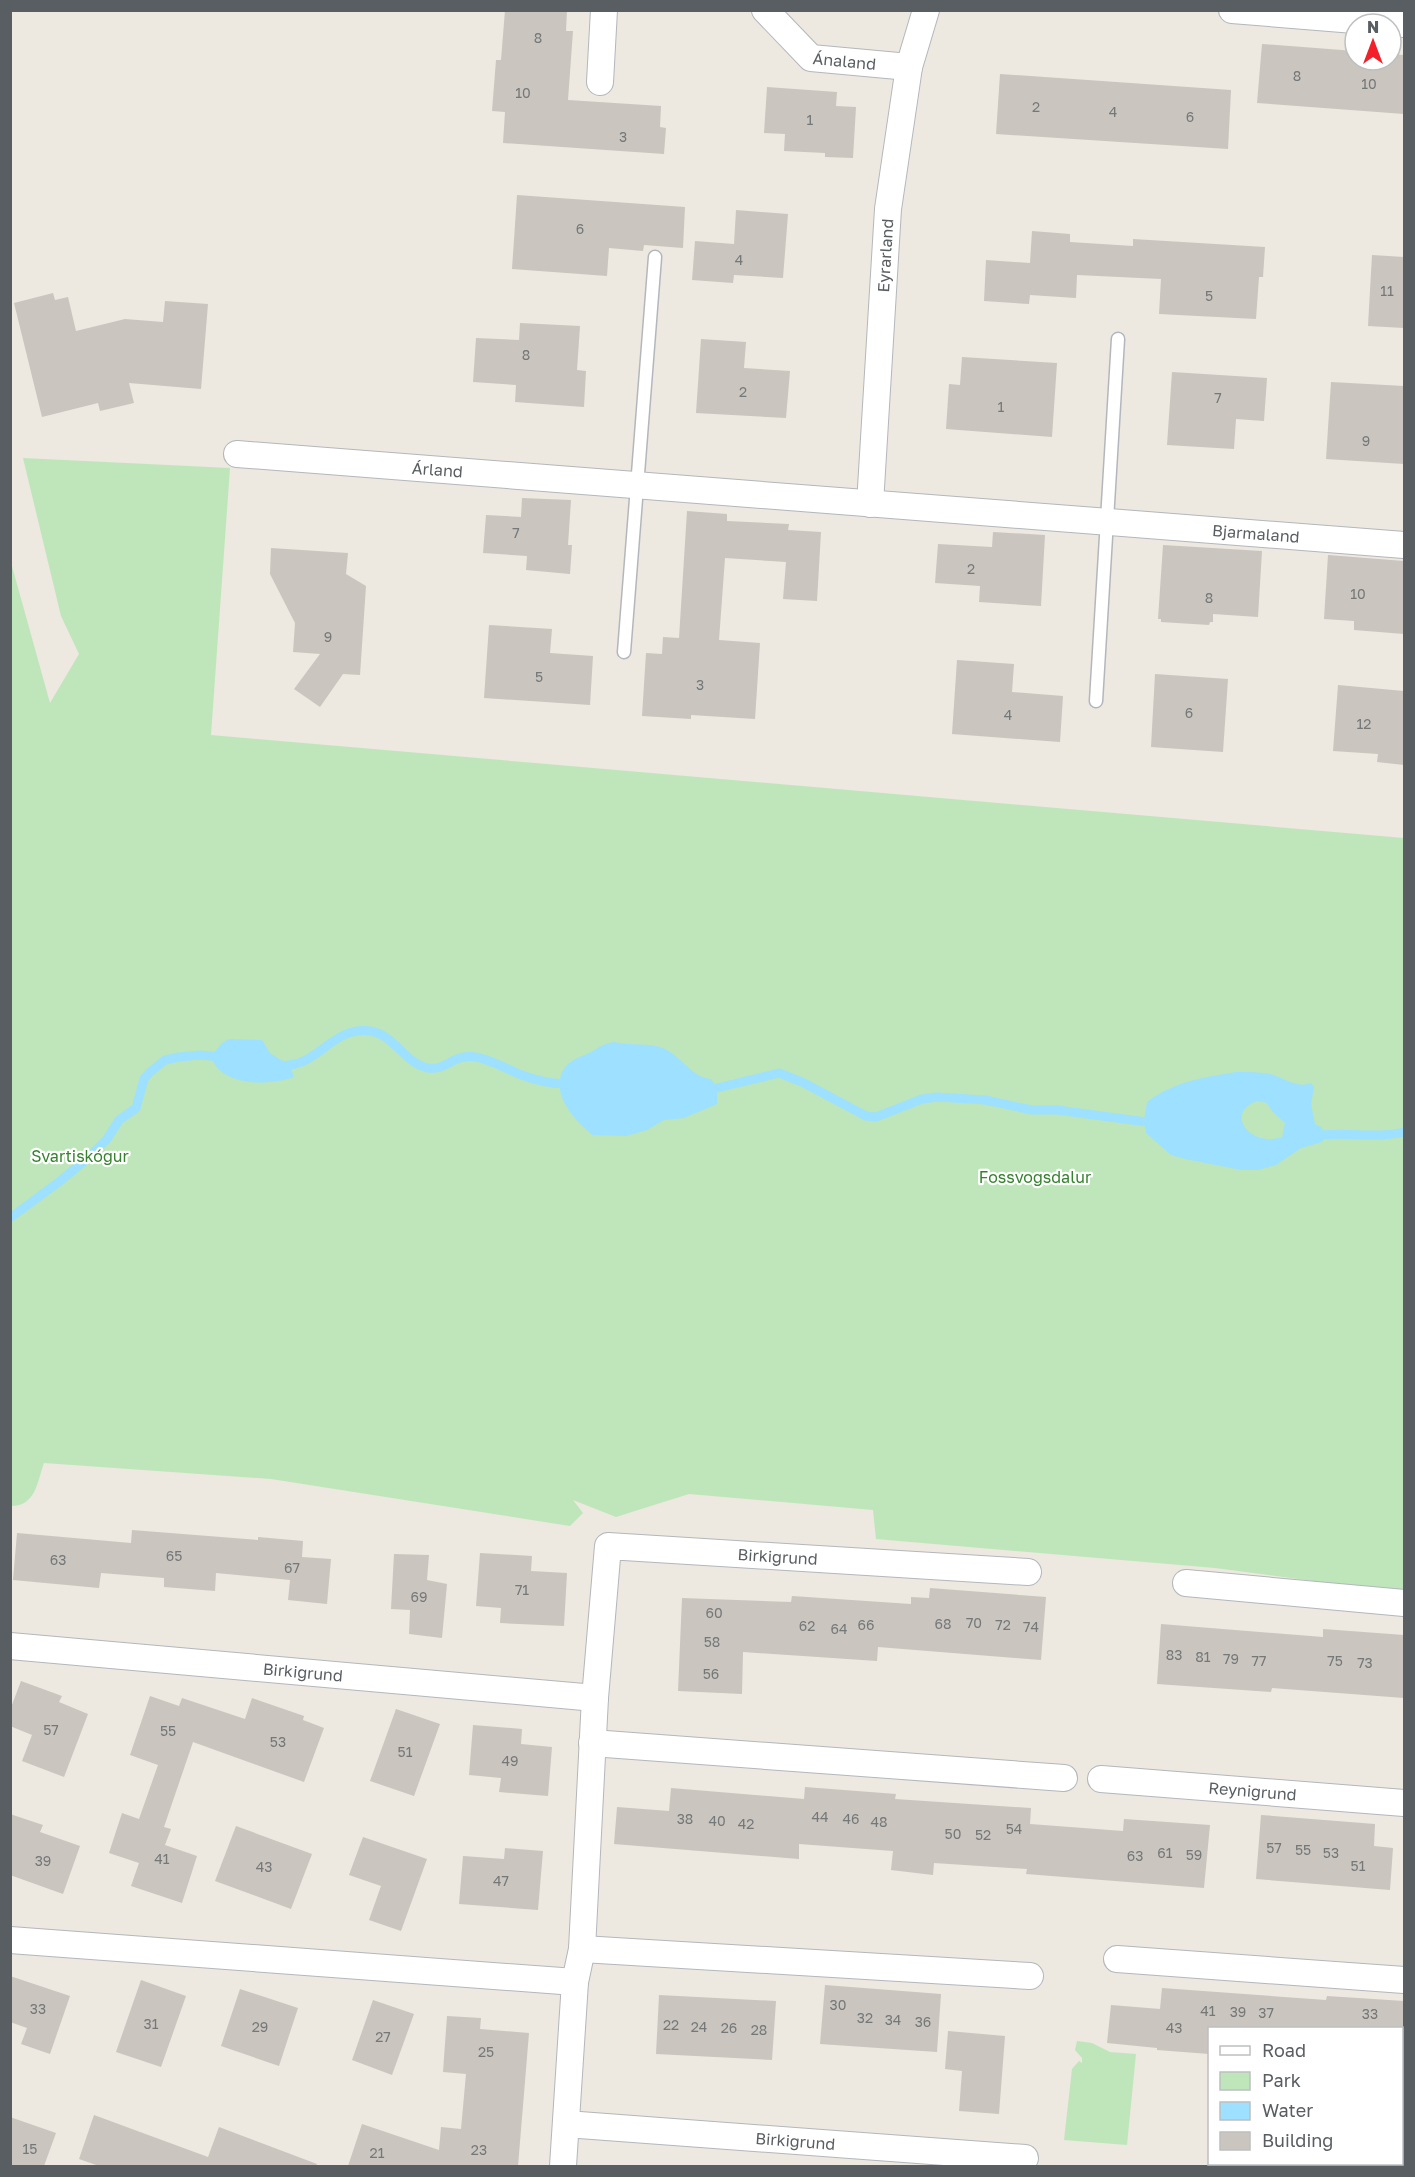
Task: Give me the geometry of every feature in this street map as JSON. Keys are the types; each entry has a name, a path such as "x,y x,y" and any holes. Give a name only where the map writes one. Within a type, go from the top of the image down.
{"street":[{"path":"600,82 604,10"},
{"name":"Ánaland","path":"765,10 811,58 909,67"},
{"name":"Eyrarland","path":"870,504 888,209 909,67 926,10"},
{"path":"1244,11 1404,24"},
{"name":"Árland","path":"237,454 870,504"},
{"name":"Bjarmaland","path":"870,504 1404,545"},
{"name":"Birkigrund","path":"563,2166 575,1982 582,1949 592,1743 608,1546 1028,1572"},
{"path":"1186,1583 1404,1603"},
{"name":"Birkigrund","path":"10,1646 595,1698"},
{"path":"592,1743 1064,1778"},
{"name":"Reynigrund","path":"1101,1779 1404,1803"},
{"path":"10,1940 575,1982"},
{"path":"582,1949 1030,1976"},
{"path":"1117,1959 1404,1980"},
{"name":"Birkigrund","path":"566,2124 1025,2158"}],"lane":[{"path":"624,652 655,257"},
{"path":"1096,701 1118,339"}],"green space":[{"name":"Fossvogsdalur","path":"23,458 230,468 211,735 1404,838 1404,1593 1215,1568 876,1539 873,1510 689,1494 616,1517 573,1500 583,1513 570,1526 271,1479 44,1463 31,1497 26,1502 11,1506 10,559 50,703 79,654 61,616"},
{"path":"1077,2041 1092,2043 1110,2052 1136,2054 1127,2145 1064,2140 1072,2069 1079,2061 1082,2063 1082,2058 1075,2050"}],"water":[{"path":"229,1039 262,1040 270,1053 290,1066 294,1077 272,1082 246,1082 224,1074 216,1066 211,1056 222,1043"},
{"path":"614,1042 665,1049 698,1075 711,1079 717,1088 717,1104 684,1118 664,1120 647,1130 626,1136 593,1135 578,1121 565,1103 560,1083 562,1073 574,1060 602,1045"},
{"path":"1236,1072 1275,1075 1300,1085 1311,1083 1314,1087 1311,1104 1315,1124 1321,1127 1326,1134 1322,1142 1301,1148 1276,1165 1258,1170 1241,1170 1171,1155 1146,1133 1144,1120 1147,1102 1157,1095 1201,1078","holes":["1257,1101 1267,1103 1285,1123 1282,1137 1260,1138 1245,1128 1242,1113 1247,1106"]}],"building":[{"path":"505,10 567,10 566,31 573,31 568,100 661,106 660,127 666,128 664,154 503,143 505,112 492,111 496,60 501,60"},
{"path":"1262,44 1343,50 1343,72 1403,72 1404,55 1404,114 1257,103"},
{"path":"1000,74 1231,90 1228,149 996,134"},
{"path":"767,87 837,92 836,106 856,107 853,158 825,157 825,153 784,151 785,134 764,133"},
{"path":"517,195 685,207 683,248 644,245 643,251 609,248 607,276 512,269"},
{"path":"736,210 788,214 783,278 734,275 733,283 692,280 695,241 734,244"},
{"path":"1032,231 1070,234 1070,242 1133,246 1133,239 1265,247 1263,277 1259,277 1256,319 1159,314 1161,279 1077,275 1076,298 1030,295 1029,304 984,301 986,260 1030,263"},
{"path":"1372,255 1404,257 1404,328 1368,326"},
{"path":"53,293 55,300 68,297 76,331 125,319 163,322 165,301 208,304 201,389 129,383 134,403 100,411 98,403 42,417 14,303"},
{"path":"520,323 580,326 577,370 586,371 584,407 515,402 516,385 473,382 476,338 519,340"},
{"path":"701,339 746,342 744,368 790,371 786,418 696,413"},
{"path":"962,357 1057,363 1052,437 946,429 949,384 960,385"},
{"path":"1172,372 1267,378 1264,421 1236,419 1234,449 1167,445"},
{"path":"1331,382 1404,386 1404,464 1326,459"},
{"path":"522,498 571,500 568,545 572,545 570,574 526,570 527,556 483,553 486,515 521,517"},
{"path":"687,511 727,514 727,521 789,524 788,530 821,532 817,601 783,599 786,562 725,558 719,640 760,643 755,719 691,715 691,719 642,716 646,653 662,654 663,637 679,638"},
{"path":"993,532 1045,535 1041,606 979,602 980,586 935,583 938,544 992,547"},
{"path":"1163,545 1262,551 1258,617 1213,614 1213,622 1209,625 1161,622 1161,619 1158,619"},
{"path":"271,548 348,553 346,574 366,586 360,675 343,674 320,707 294,689 320,654 293,652 295,623 270,574"},
{"path":"1328,555 1404,561 1404,634 1354,630 1354,621 1324,619"},
{"path":"489,625 552,629 550,653 593,656 590,705 484,698"},
{"path":"957,660 1014,664 1012,692 1063,696 1060,742 952,734"},
{"path":"1155,674 1228,679 1223,752 1151,747"},
{"path":"1338,685 1404,691 1404,765 1377,762 1378,754 1333,751"},
{"path":"132,1530 258,1540 258,1537 303,1541 302,1557 331,1559 327,1604 288,1600 290,1580 216,1573 215,1591 164,1587 164,1578 101,1573 99,1588 13,1580 17,1533 131,1543"},
{"path":"480,1553 532,1556 531,1571 567,1573 564,1626 500,1623 501,1608 476,1606"},
{"path":"394,1554 429,1555 427,1580 447,1584 442,1638 409,1634 410,1610 391,1609"},
{"path":"930,1588 1046,1597 1041,1660 878,1647 877,1661 743,1652 742,1694 678,1691 682,1598 791,1602 792,1596 911,1604 911,1597 929,1598"},
{"path":"1161,1624 1323,1637 1323,1629 1404,1635 1404,1698 1272,1688 1271,1692 1157,1684"},
{"path":"21,1681 62,1696 59,1702 88,1714 64,1777 22,1761 32,1735 10,1726 10,1710"},
{"path":"150,1696 179,1706 182,1698 245,1719 252,1698 304,1716 303,1720 324,1728 304,1782 193,1742 164,1827 171,1829 165,1845 197,1856 182,1903 131,1886 139,1863 109,1853 122,1813 139,1819 158,1765 130,1755"},
{"path":"396,1709 440,1724 414,1796 370,1781"},
{"path":"473,1725 522,1729 521,1744 552,1747 548,1796 499,1792 501,1778 469,1775"},
{"path":"805,1787 896,1794 895,1799 1031,1808 1030,1824 1123,1831 1124,1819 1210,1825 1204,1888 1026,1874 1027,1869 934,1863 933,1875 891,1870 893,1851 799,1844 799,1859 614,1844 617,1807 669,1811 671,1788 804,1799"},
{"path":"10,1814 43,1825 40,1832 80,1846 63,1894 10,1875"},
{"path":"1261,1815 1375,1824 1374,1846 1393,1848 1390,1890 1256,1879"},
{"path":"236,1826 312,1854 291,1909 215,1881"},
{"path":"363,1837 427,1859 401,1931 369,1920 381,1886 349,1875"},
{"path":"505,1848 543,1851 538,1910 459,1904 463,1856 504,1859"},
{"path":"10,1976 70,1996 50,2054 21,2044 27,2028 10,2022"},
{"path":"141,1980 186,1996 161,2067 116,2052"},
{"path":"825,1985 941,1994 937,2052 820,2044"},
{"path":"1162,1988 1326,2000 1327,1996 1404,2001 1404,2028 1208,2027 1208,2054 1107,2043 1111,2005 1160,2009"},
{"path":"240,1989 298,2008 279,2066 221,2046"},
{"path":"659,1995 776,2001 772,2060 656,2054"},
{"path":"373,2000 414,2014 392,2075 352,2060"},
{"path":"447,2016 481,2018 480,2029 529,2033 518,2166 348,2166 362,2124 439,2150 441,2127 461,2129 466,2074 443,2072"},
{"path":"948,2031 1005,2036 999,2114 959,2111 962,2071 945,2069"},
{"path":"94,2115 208,2157 219,2127 317,2164 316,2166 99,2166 79,2159"},
{"path":"10,2117 56,2133 44,2166 10,2166"}],"waterway":[{"path":"279,1065 292,1065 304,1061 344,1035 356,1031 370,1031 386,1037 413,1061 428,1068 440,1067 468,1056 493,1062 531,1078 568,1084"},
{"path":"10,1218 60,1181 107,1139 119,1120 136,1108 144,1079 165,1060 200,1055 220,1057"},
{"path":"705,1088 717,1088 779,1073 802,1082 866,1116 876,1117 922,1099 937,1097 985,1100 1032,1110 1057,1110 1154,1123"},
{"path":"1314,1136 1383,1135 1404,1132"}],"park label":[{"name":"Svartiskógur","path":"80,1156"}]}
